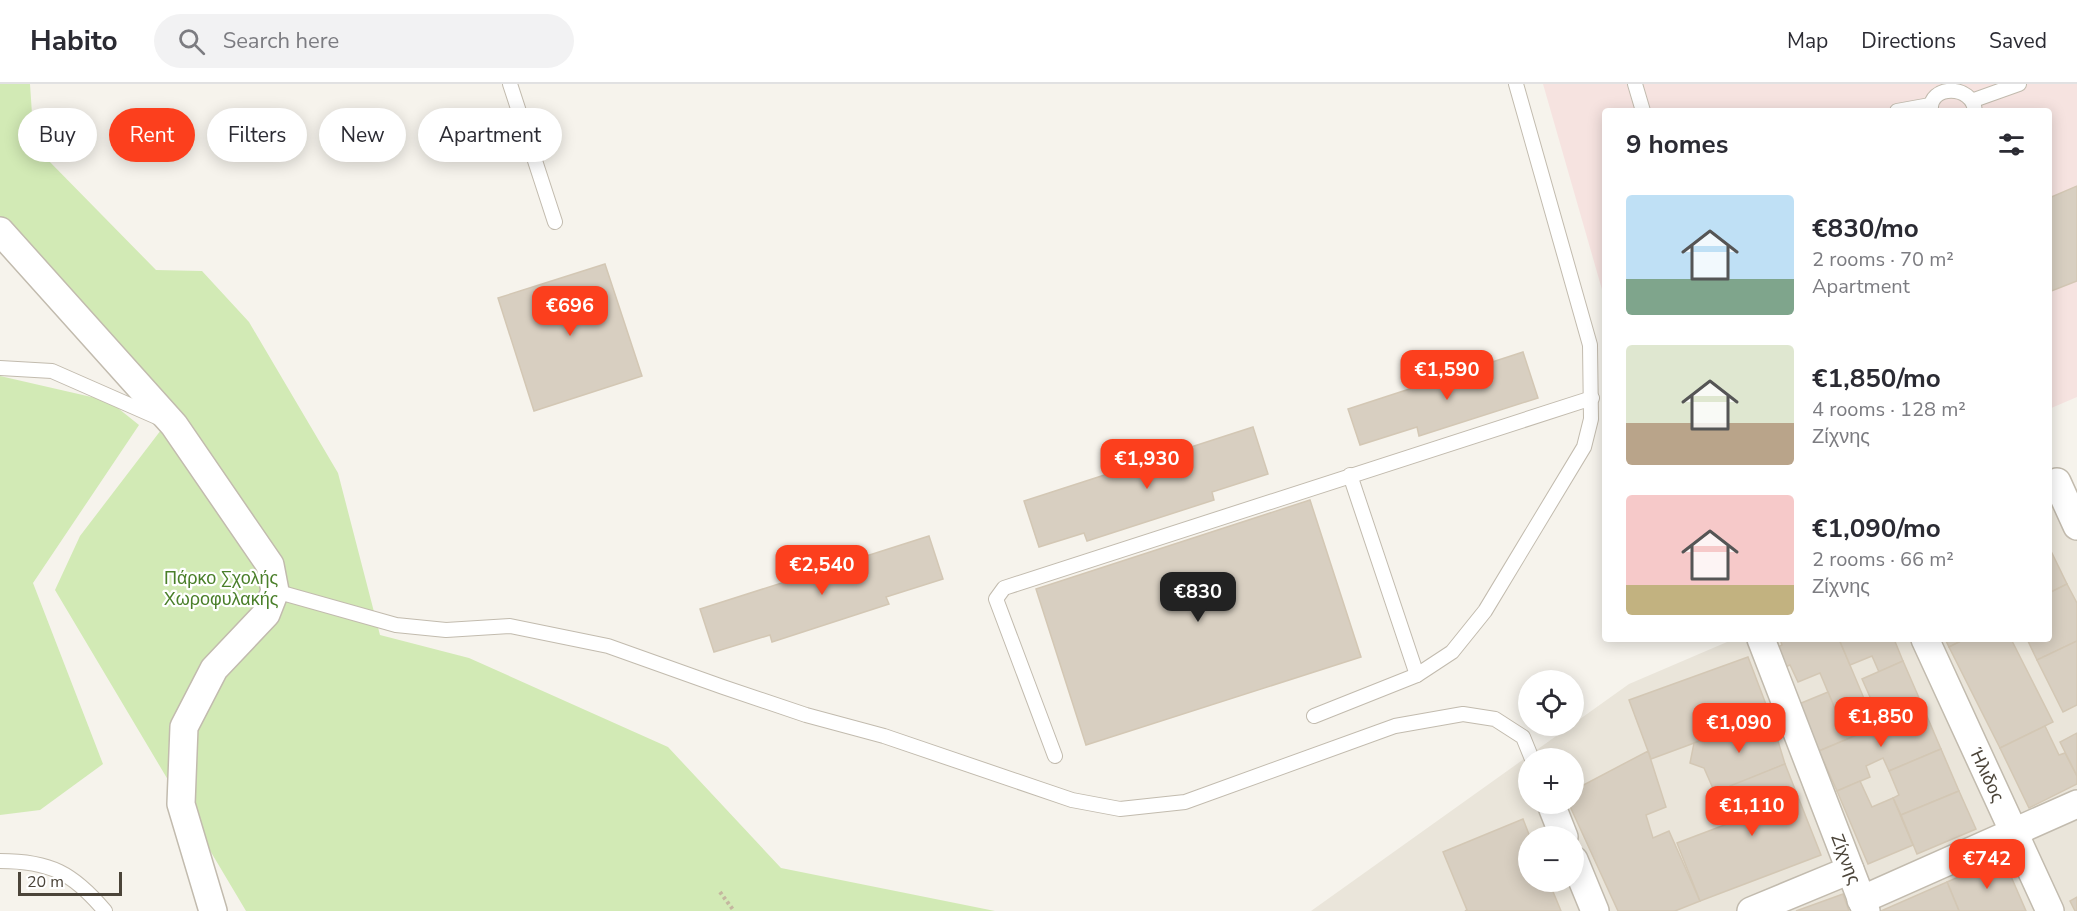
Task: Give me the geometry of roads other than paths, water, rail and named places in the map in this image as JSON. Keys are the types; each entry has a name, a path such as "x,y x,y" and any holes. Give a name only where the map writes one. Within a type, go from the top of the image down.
{"street":[{"path":"0,231 174,425 270,565 275,591 266,614 214,669 184,727 182,804 213,911"},
{"path":"2058,477 2077,526"},
{"name":"Ζίχνης","path":"1762,642 1864,905"},
{"name":"Ήλιδος","path":"1926,642 2050,911"},
{"path":"1864,905 2013,831 2077,804"},
{"path":"1750,911 1850,870"},
{"path":"1584,884 1595,911"}],"lane":[{"path":"510,84 555,222"},
{"path":"1314,716 1417,675 1452,652 1485,611 1584,447 1591,419 1590,345 1516,84"},
{"path":"1635,84 1642,108"},
{"path":"1930,108 1940,89 1950,85 1960,87 1974,106 2019,84"},
{"path":"0,368 52,371 174,425"},
{"path":"1055,756 996,599 1004,588 1592,399"},
{"path":"1350,475 1417,675"},
{"path":"275,591 396,625 446,630 510,626 608,646 754,698 884,736 1072,800 1120,809 1185,802 1395,726 1463,714 1495,719 1523,737 1528,748"},
{"path":"0,861 33,863 59,870 78,881 105,911"}],"park label":[{"name":"Πάρκο Σχολής Χωροφυλακής","path":"221,588"}]}
